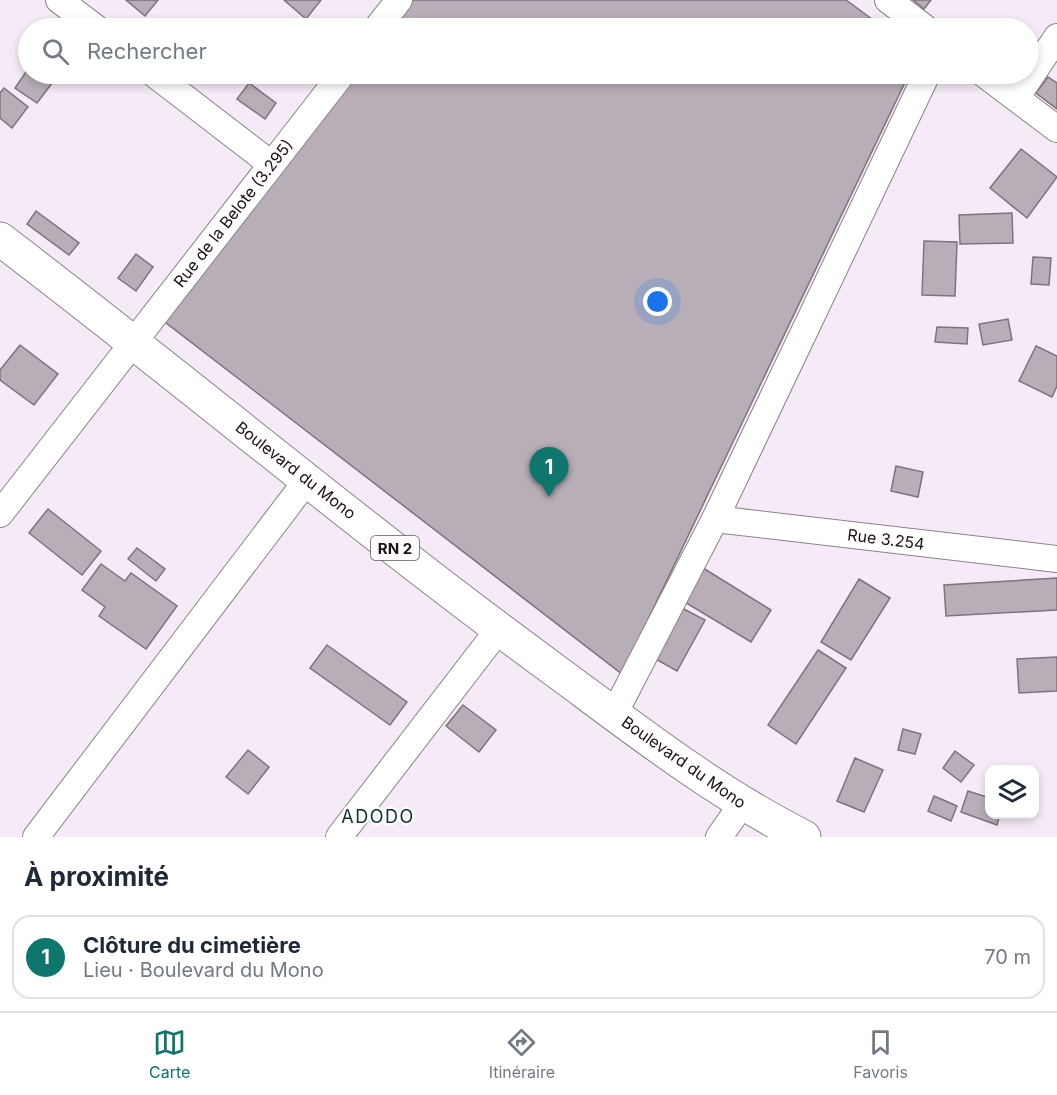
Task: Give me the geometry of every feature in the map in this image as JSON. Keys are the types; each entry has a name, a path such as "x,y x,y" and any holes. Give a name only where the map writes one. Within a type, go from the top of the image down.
{"main road":[{"name":"Boulevard du Mono","path":"0,238 298,492 636,754 749,832"},
{"name":"Boulevard du Mono","path":"0,258 128,346 614,714 721,791 804,837"}],"street":[{"path":"59,0 83,18"},
{"path":"385,18 399,0"},
{"path":"888,0 912,18"},
{"path":"1039,64 1057,37"},
{"path":"167,84 272,164"},
{"name":"Rue de la Belote (3.295)","path":"0,514 128,346 334,84"},
{"path":"614,714 715,519 922,84"},
{"path":"997,84 1057,129"},
{"path":"1016,98 1025,84"},
{"path":"36,837 298,492"},
{"name":"Rue 3.254","path":"715,519 1057,559"},
{"path":"339,837 489,642"}],"building":[{"path":"126,0 158,0 145,16"},
{"path":"284,0 321,0 305,18"},
{"path":"406,0 846,0 870,18 391,18"},
{"path":"913,0 931,0 924,9"},
{"path":"1048,77 1057,83 1057,109 1036,93"},
{"path":"18,84 51,84 37,103 15,88"},
{"path":"250,84 276,103 265,119 237,99"},
{"path":"339,84 904,84 622,674 161,319"},
{"path":"4,88 28,107 12,128 0,118 0,93"},
{"path":"1021,149 1057,177 1027,218 990,188"},
{"path":"36,211 79,243 69,255 27,224"},
{"path":"1012,213 1013,243 960,244 959,215"},
{"path":"924,241 957,242 955,296 922,295"},
{"path":"136,254 153,267 136,291 118,278"},
{"path":"1033,257 1051,258 1049,285 1031,284"},
{"path":"1008,319 1012,340 983,345 979,324"},
{"path":"937,327 968,328 967,344 935,342"},
{"path":"20,345 58,374 34,405 0,380 0,370"},
{"path":"1036,346 1057,356 1057,386 1052,397 1019,381"},
{"path":"896,466 923,472 918,497 891,491"},
{"path":"48,509 101,551 82,575 29,533"},
{"path":"137,548 165,569 156,581 128,559"},
{"path":"101,564 125,581 131,573 177,606 146,649 99,616 105,607 82,590"},
{"path":"703,568 771,610 751,642 683,601"},
{"path":"1057,578 1057,610 946,616 944,585"},
{"path":"859,579 890,598 851,660 821,642"},
{"path":"680,607 705,620 677,671 652,657"},
{"path":"327,645 407,702 390,725 310,668"},
{"path":"818,650 846,668 796,744 768,725"},
{"path":"1057,657 1057,691 1019,693 1017,659"},
{"path":"463,705 496,730 479,752 446,726"},
{"path":"903,729 921,734 915,754 898,750"},
{"path":"248,750 269,767 248,794 226,777"},
{"path":"955,751 974,765 961,782 943,768"},
{"path":"855,758 883,770 864,812 837,801"},
{"path":"968,791 985,796 985,819 999,819 997,825 961,812"},
{"path":"934,796 957,806 951,821 928,811"}],"place":[{"name":"Clôture du cimetière","path":"549,497"}],"district":[{"name":"ADODO","path":"378,816"}]}
